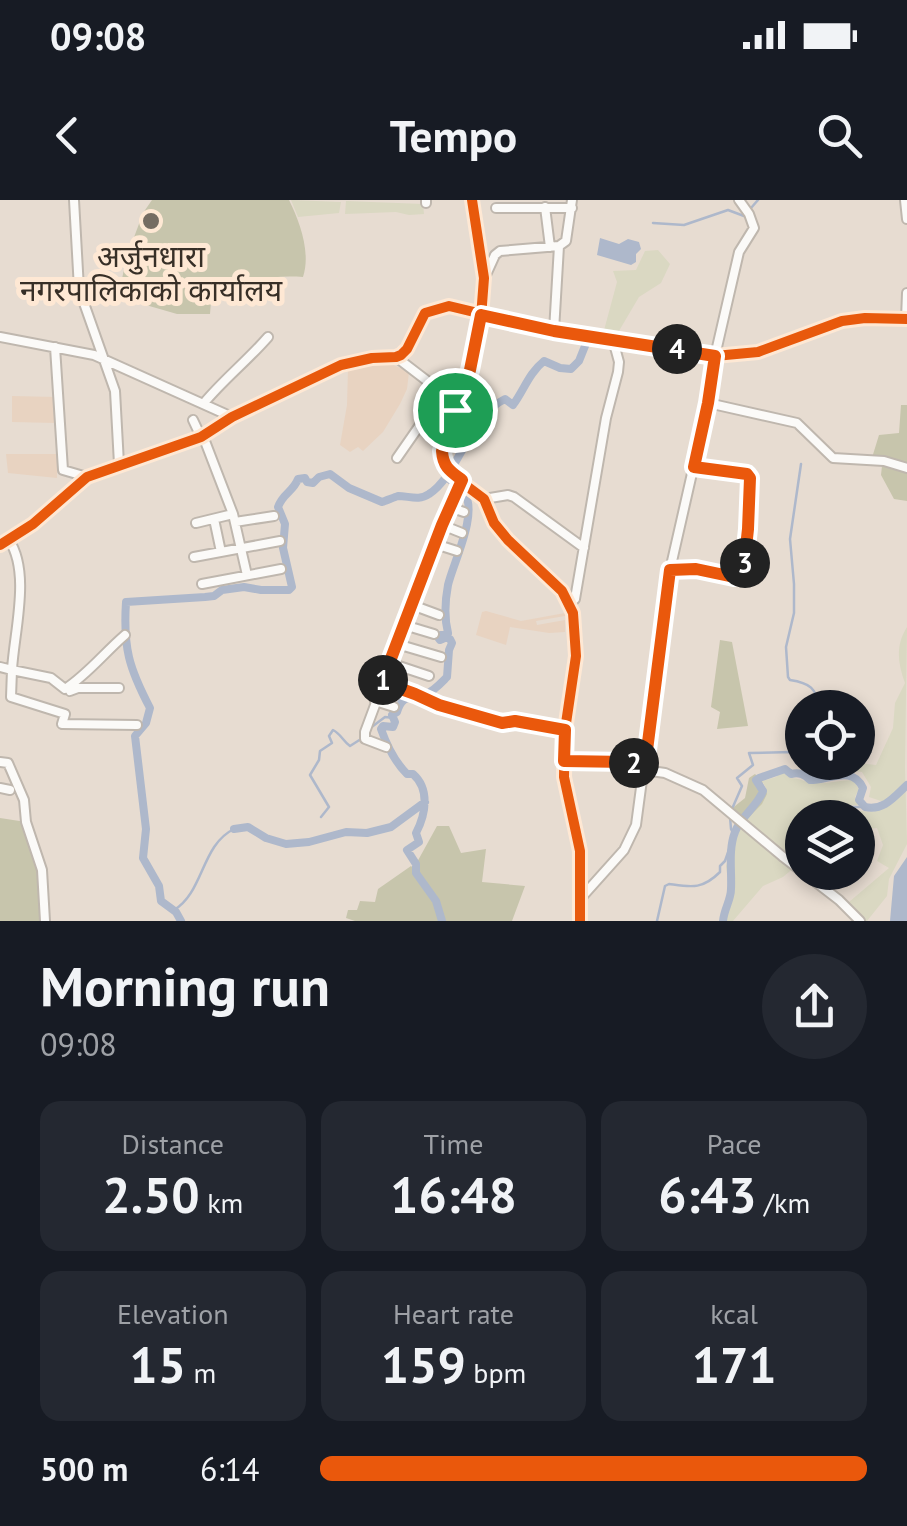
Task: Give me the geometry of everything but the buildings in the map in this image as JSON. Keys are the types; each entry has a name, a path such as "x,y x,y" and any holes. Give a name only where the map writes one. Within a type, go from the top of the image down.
{"street":[{"path":"74,200 80,289 115,391 120,464"},
{"path":"472,200 484,278 481,315 470,370 442,456 459,485 484,499 508,540 555,583 573,614 576,656 565,730 564,777 580,851 580,921"},
{"path":"581,898 624,850 636,825 670,570 739,252 754,228 738,200"},
{"path":"905,200 907,218"},
{"path":"484,278 497,252 554,246 566,241 569,233 572,204 496,208"},
{"path":"545,207 554,246 554,331"},
{"path":"396,358 407,349 428,311 449,306 554,331 715,356 758,352 842,321 907,319 907,293"},
{"path":"204,403 268,337"},
{"path":"0,338 102,358 232,417"},
{"path":"570,604 575,599 606,418 618,372 613,340"},
{"path":"55,347 63,470 87,477"},
{"path":"65,714 11,697 20,580 17,558 4,542 44,516 87,477 202,437 232,417 341,366 372,358 396,358 426,380 444,405 455,410"},
{"path":"398,458 438,398"},
{"path":"708,403 797,423 833,458 907,468"},
{"path":"193,420 234,518 247,575"},
{"path":"670,570 743,575 750,478 747,474 694,467"},
{"path":"386,747 364,740 364,732 459,485"},
{"path":"484,499 514,496 584,548"},
{"path":"450,507 464,512"},
{"path":"196,523 274,516"},
{"path":"214,519 222,552"},
{"path":"442,525 462,533"},
{"path":"194,557 280,542"},
{"path":"435,544 458,551"},
{"path":"202,584 281,569"},
{"path":"412,605 439,615"},
{"path":"404,625 434,634"},
{"path":"125,635 67,690 62,724 137,725"},
{"path":"397,644 441,658"},
{"path":"390,663 429,676"},
{"path":"0,667 50,678 67,690 118,688"},
{"path":"382,682 439,705 502,723 515,721 565,730"},
{"path":"376,701 394,707"},
{"path":"564,761 627,762 685,780 703,790 860,921"},
{"path":"0,762 8,763 24,800 26,822 42,870 45,921"}],"shaded area":[{"path":"152,200 289,200 305,248 303,277 266,278 242,284 211,302 210,314 177,314 132,301 120,289 126,259"},
{"path":"291,200 341,202 339,213 298,217"},
{"path":"346,201 423,204 424,214 345,214"},
{"path":"658,250 670,264 661,283 639,297 616,336 603,334 617,282 613,271 636,270 645,251"},
{"path":"389,363 409,372 407,389 383,432 363,451 358,447 350,452 340,445 348,368"},
{"path":"12,396 57,397 56,423 12,422"},
{"path":"901,405 907,405 907,501 894,499 881,475 882,466 871,461 879,435 899,433"},
{"path":"6,454 57,454 57,478 8,473"},
{"path":"482,612 521,621 565,613 536,621 537,625 565,620 565,632 510,627 506,645 476,635"},
{"path":"907,627 907,844 889,879 887,896 867,921 862,921 849,902 863,890 875,890 875,880 889,868 877,861 883,845 875,828 875,811 890,804 869,797 871,787 867,780 875,780 875,765 893,728 895,703 905,683 899,655"},
{"path":"720,640 732,642 748,726 717,729 720,712 711,707"},
{"path":"784,773 785,780 812,783 853,780 859,789 856,800 785,800 785,875 763,886 733,921 723,921 730,896 726,866 738,829 766,788 762,781"},
{"path":"755,774 767,794 742,824 730,810 745,798 749,778"},
{"path":"0,818 26,822 37,853 46,921 0,921"},
{"path":"437,826 449,826 461,853 486,849 482,882 525,886 512,921 346,918 348,910 357,910 360,901 375,902 378,889 411,866 416,871"}],"water":[{"path":"600,238 619,244 628,239 639,242 641,249 636,262 631,265 597,255"},
{"path":"907,857 907,921 890,921 894,876"}],"waterway":[{"path":"751,208 758,200"},
{"path":"653,223 684,225 728,210 746,214"},
{"path":"181,921 161,901 159,886 143,858 146,829 135,736 146,723 150,708 129,657 126,602 214,596 222,590 244,587 289,590 292,587 283,548 285,524 278,507 298,479 313,483 330,474 349,488 382,502 398,496 425,496 448,474 493,407 505,399 513,405 544,361 571,369 587,341"},
{"path":"801,464 790,539 794,613 786,647 788,677 812,690"},
{"path":"442,921 436,901 416,873 416,864 407,850 419,842 416,833 424,810 422,787 399,764 381,729 393,727 392,715 405,700 429,693 447,677 452,643 447,637 440,640 437,636 448,633 447,591 469,512 464,492 446,476"},
{"path":"369,729 385,717 394,718"},
{"path":"321,817 329,807 310,775 320,751 332,743 329,736 333,730 350,746 361,739"},
{"path":"732,809 742,786 737,778 753,765 749,753 785,752"},
{"path":"723,921 731,893 733,839 763,791 756,780 785,769 810,780 847,775 863,788 859,800 872,808 888,802 907,785"},
{"path":"234,829 248,827 286,844 309,842 346,832 367,833 391,827 425,802"},
{"path":"657,921 665,886 702,884 720,872 734,835 730,817"},
{"path":"176,912 215,846 234,829"}],"cycle path":[{"path":"472,200 484,278 480,330 442,456 448,472 484,499 494,523 508,540 562,591 573,613 576,656 565,730 564,777 580,851 580,921"},
{"path":"0,545 33,524 87,477 201,437 232,417 341,365 401,355 425,313 449,306 554,331 715,356 758,352 842,321 907,319"}],"place":[{"name":"अर्जुनधारा नगरपालिकाको कार्यालय","path":"151,221"}],"route":[{"path":"481,315 554,331 715,356 694,467 747,474 750,478 743,575 670,570 645,766 564,761 565,730 515,721 502,723 439,705 382,682 462,480 448,472 442,456 455,410 470,370 481,315"}]}
